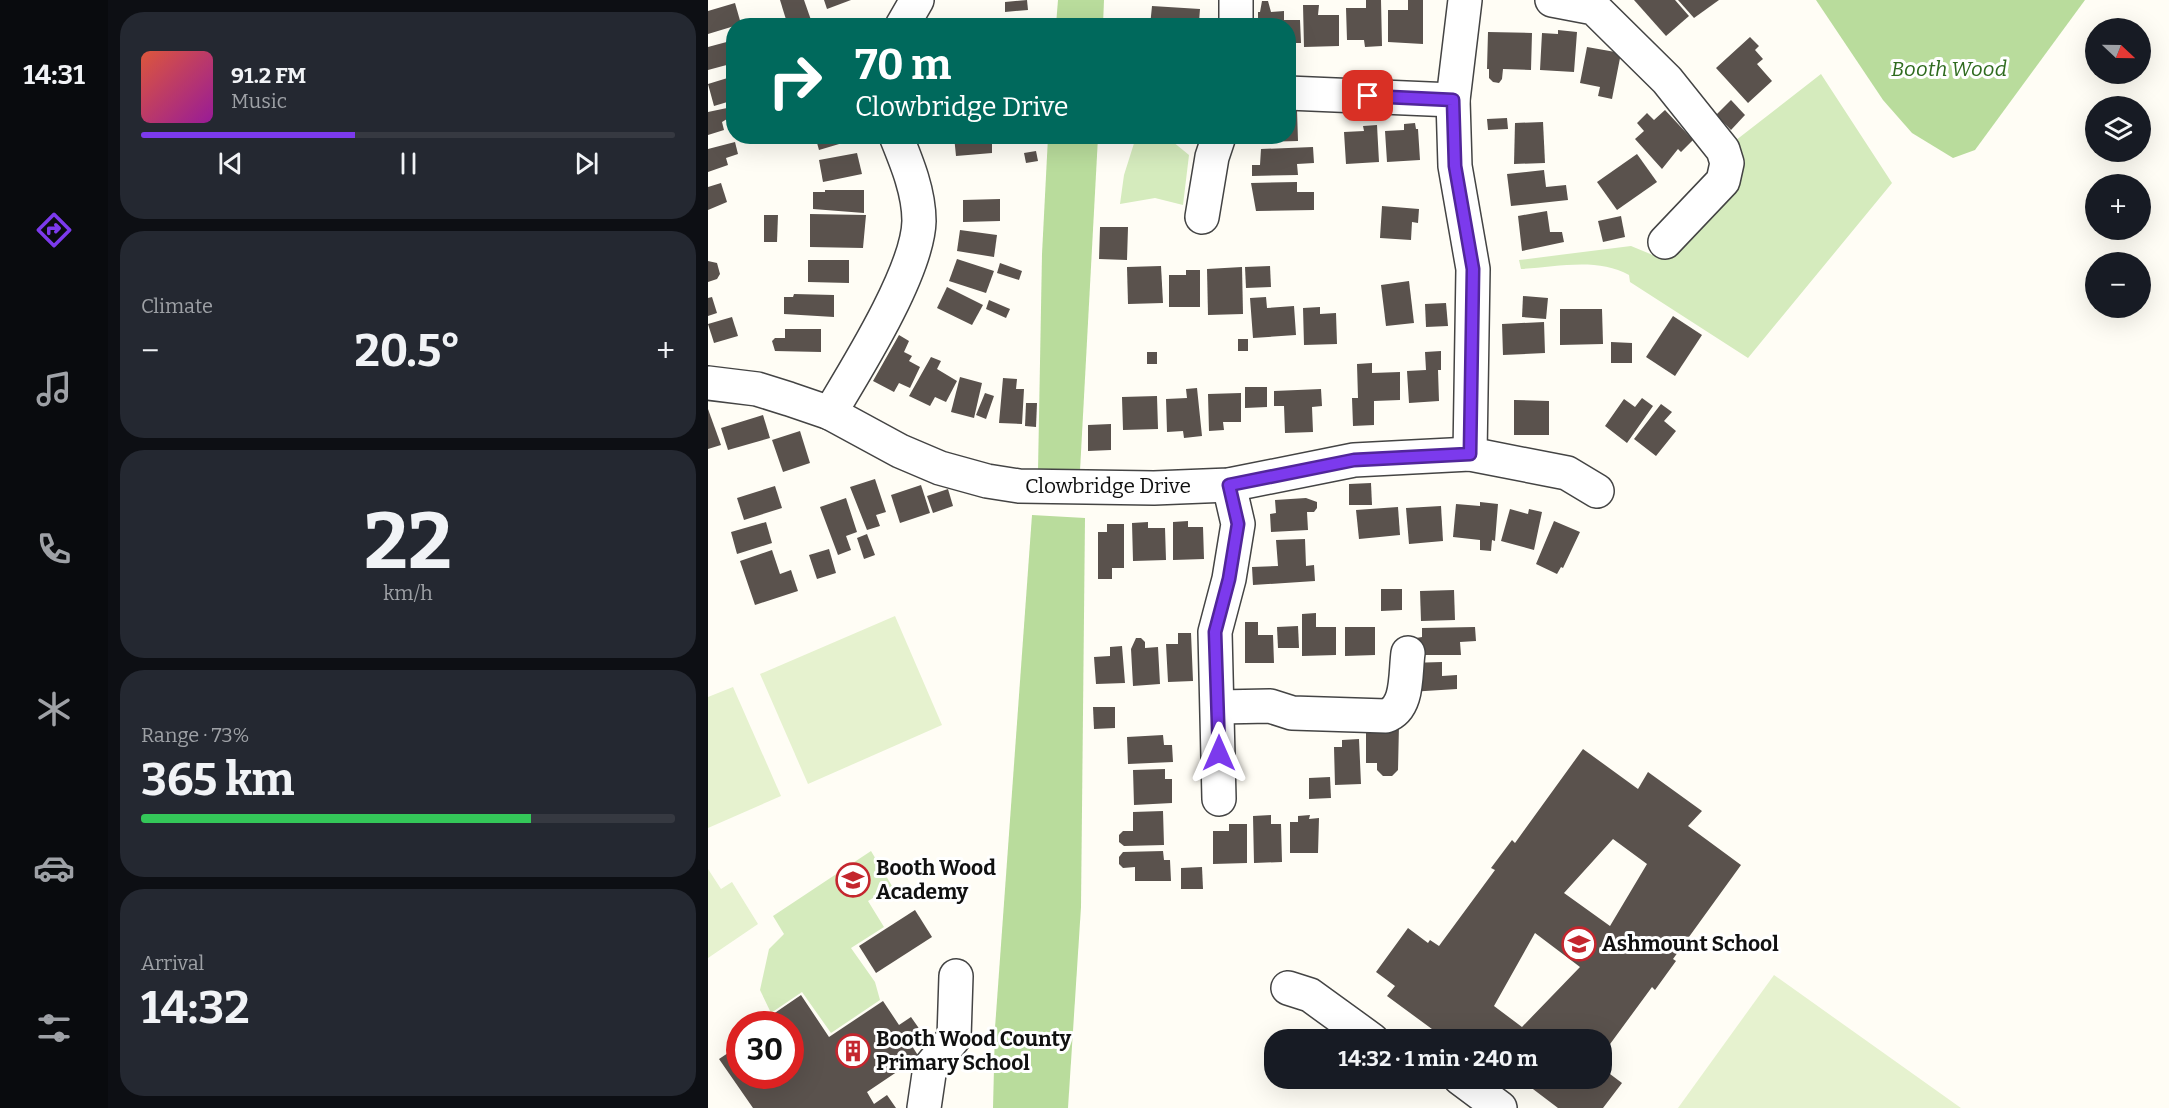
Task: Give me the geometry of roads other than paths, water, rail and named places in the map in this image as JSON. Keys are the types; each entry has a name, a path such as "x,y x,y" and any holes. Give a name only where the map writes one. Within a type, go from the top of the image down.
{"street":[{"path":"907,18 917,0"},
{"path":"1236,0 1236,18"},
{"path":"1465,0 1453,100 1455,166 1473,269 1470,454"},
{"path":"1552,0 1598,4 1667,80 1723,150 1727,164 1723,181 1665,242"},
{"path":"1296,93 1453,100"},
{"path":"830,413 898,291 914,249 919,222 917,196 899,144"},
{"path":"1202,217 1216,144"},
{"name":"Clowbridge Drive","path":"708,383 756,389 830,413 900,451 940,468 987,481 1070,488 1229,485 1354,460 1470,454 1567,473 1597,491"},
{"path":"1219,799 1219,707 1215,632 1229,579 1238,524 1229,485"},
{"path":"1219,707 1270,706 1292,713 1386,716 1395,713 1402,703 1408,653"},
{"path":"924,1108 930,1067 954,1038 956,976"},
{"path":"1288,988 1310,995 1357,1029"},
{"path":"1475,1089 1500,1108"}],"place":[{"name":"Booth Wood Academy","path":"853,880"},
{"name":"Ashmount School","path":"1579,944"},
{"name":"Booth Wood County Primary School","path":"853,1051"}],"park label":[{"name":"Booth Wood","path":"1949,69"}]}
